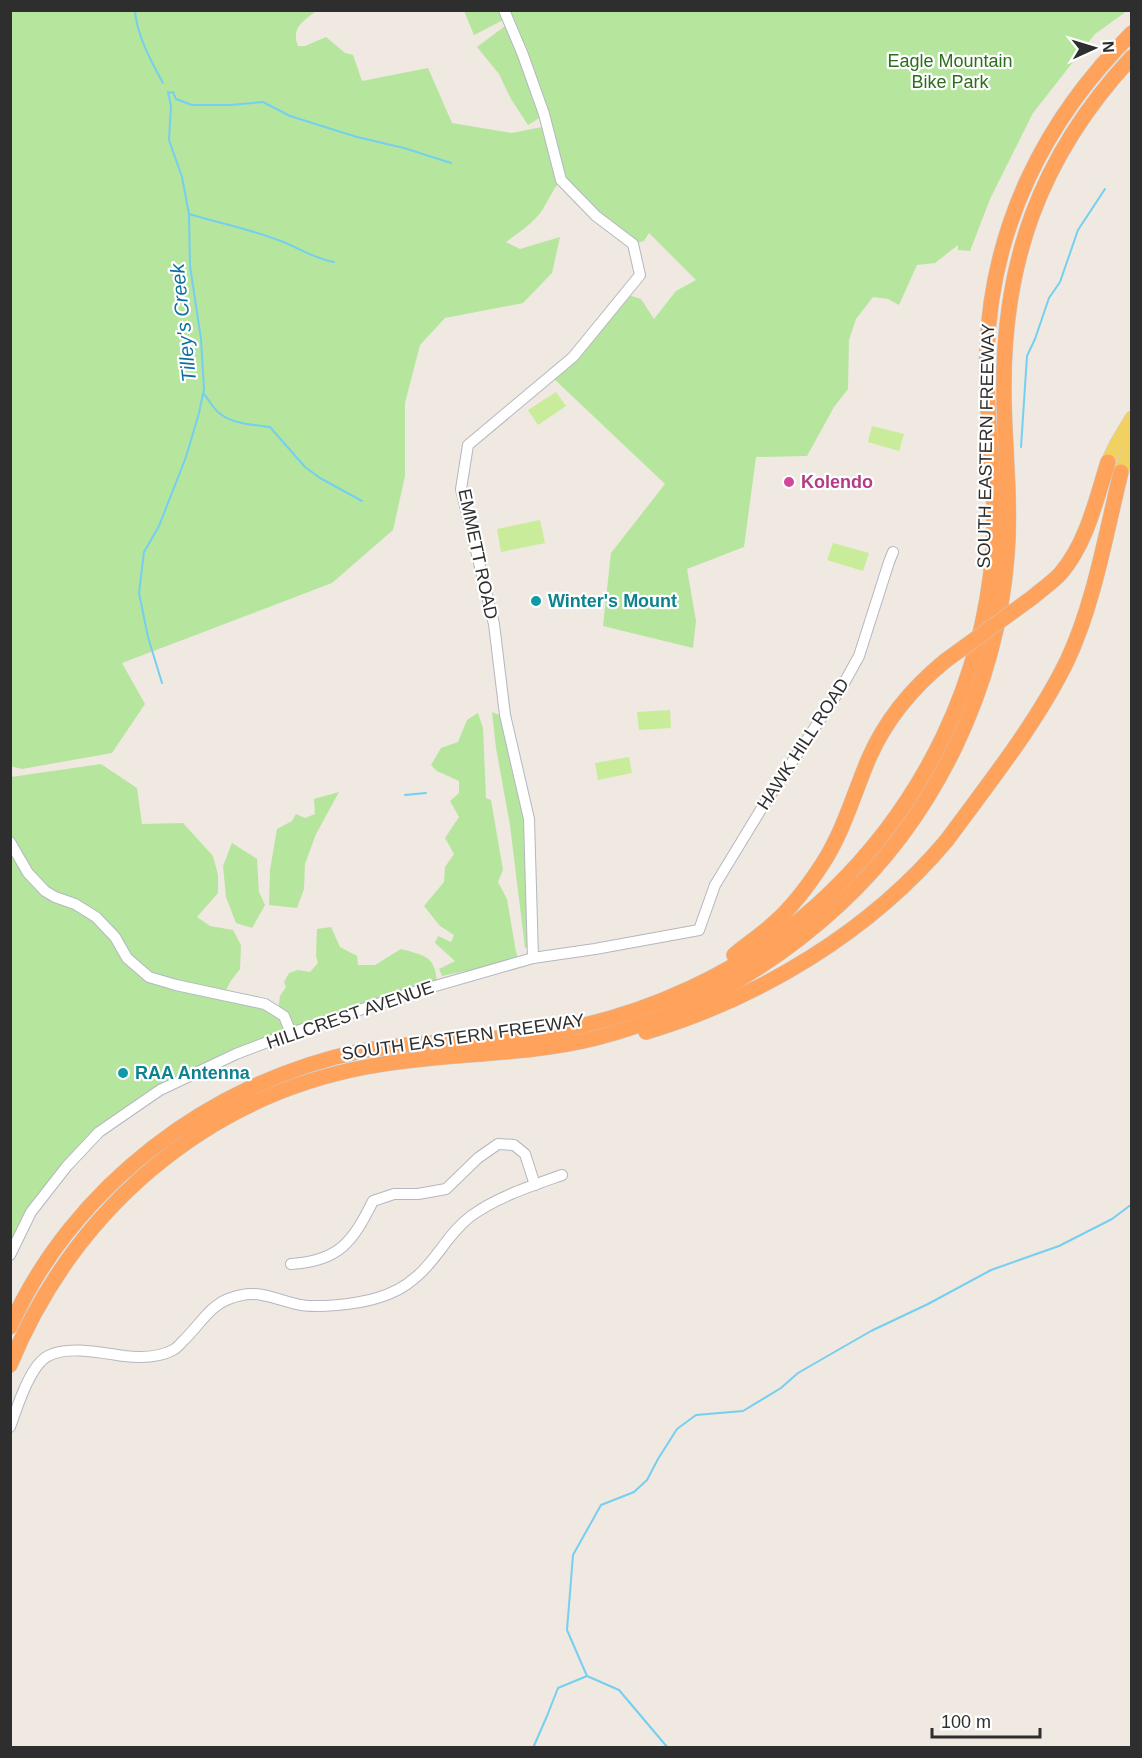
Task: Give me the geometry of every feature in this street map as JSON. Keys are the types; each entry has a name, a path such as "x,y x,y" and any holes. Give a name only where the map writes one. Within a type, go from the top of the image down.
{"highway":[{"name":"SOUTH EASTERN FREEWAY","path":"10,1327 35,1281 63,1239 97,1198 154,1147 218,1105 290,1072 362,1051 551,1032 596,1023 632,1012 687,990 737,964 785,930 829,894 856,867 898,814 942,741 957,706 980,636 989,585 995,519 988,405 987,351 990,314 996,276 1018,201 1052,132 1073,100 1131,33"},
{"name":"SOUTH EASTERN FREEWAY","path":"10,1365 52,1282 73,1251 99,1220 154,1166 219,1122 254,1103 289,1089 363,1067 557,1046 633,1027 703,999 771,960 798,940 866,878 898,839 941,775 973,706 995,634 1007,557 1009,480 1004,404 1005,327 1020,251 1031,214 1065,144 1110,80 1131,57"},
{"path":"632,1012 732,957 775,922 810,883 843,828 870,757 897,709 915,687 945,661 1033,597 1060,573 1083,537 1108,462"},
{"path":"403,1061 480,1060 549,1055 598,1045 666,1026 719,1005 783,973 849,930 894,896 948,840 1014,748 1052,689 1077,636 1095,580 1120,472"}],"main road":[{"path":"1108,462 1131,418"},
{"path":"1120,472 1131,443"}],"street":[{"name":"EMMETT ROAD","path":"504,10 544,114 561,180 596,216 633,244 640,275 573,357 468,445 461,489 494,624 505,715 529,819 533,957"},
{"name":"HAWK HILL ROAD","path":"699,930 715,885 763,806 843,685 859,656 893,552"},
{"path":"10,842 28,873 45,891 75,904 96,917 115,937 127,958 149,977 265,1004 284,1016 291,1033"},
{"name":"HILLCREST AVENUE","path":"10,1255 31,1212 67,1166 99,1132 160,1090 236,1054 404,995 533,957 596,949 699,930"},
{"path":"291,1264 323,1258 347,1245 362,1224 373,1201 394,1194 418,1194 446,1189 478,1158 498,1144 514,1145 525,1154 535,1185"},
{"path":"10,1427 34,1371 47,1356 69,1351 135,1358 153,1357 174,1350 209,1310 225,1300 244,1294 268,1296 298,1305 326,1306 375,1299 400,1289 418,1276 455,1230 472,1215 501,1199 562,1175"}],"green space":[{"name":"Eagle Mountain Bike Park","path":"10,11 315,11 302,22 297,30 298,46 305,46 326,37 345,53 353,55 362,81 428,68 452,123 512,133 547,126 544,115 528,125 511,99 499,74 477,47 509,23 507,18 474,35 464,11 1127,11 1095,34 1033,113 990,199 970,251 958,250 958,245 935,263 917,265 899,305 888,299 873,297 856,319 849,340 848,389 834,407 807,456 756,457 744,547 687,569 696,621 693,648 603,626 611,553 665,484 551,376 625,294 641,299 654,319 676,291 696,280 649,233 644,241 633,244 561,180 535,219 506,242 520,249 560,237 552,273 523,303 445,318 420,345 405,403 405,476 393,530 332,583 122,663 145,704 112,753 22,769 10,766"},
{"path":"556,392 566,406 538,425 528,410"},
{"path":"872,426 904,434 899,451 868,442"},
{"path":"540,520 545,543 501,552 497,529"},
{"path":"833,543 869,553 863,571 827,560"},
{"path":"670,710 671,728 639,730 637,712"},
{"path":"492,712 506,718 529,819 532,946 525,948 510,825"},
{"path":"478,713 483,728 486,798 491,800 503,870 498,882 507,899 519,961 467,976 465,971 442,976 439,969 455,961 435,943 438,936 451,942 454,935 440,926 424,906 444,882 445,867 454,854 445,838 459,817 450,801 459,793 459,781 437,771 431,765 441,748 458,742 467,720"},
{"path":"629,757 632,773 598,780 595,763"},
{"path":"101,764 137,788 142,824 183,823 213,856 218,875 218,893 197,917 210,926 233,930 241,945 240,969 222,998 278,1011 280,996 286,987 284,982 289,973 298,970 310,972 318,963 317,929 331,927 340,947 357,956 358,965 375,965 401,949 423,956 432,963 437,985 291,1033 160,1090 95,1136 31,1212 11,1255 11,777"},
{"path":"339,792 316,834 305,864 304,889 297,908 269,905 270,870 277,829 292,821 296,814 305,818 315,814 314,799"},
{"path":"232,843 257,859 259,892 265,905 252,928 236,923 226,897 223,866"}],"waterway":[{"name":"Tilley's Creek","path":"135,10 141,38 163,83"},
{"name":"Tilley's Creek","path":"162,683 148,637 139,593 144,552 159,526 186,457 204,389 201,339 190,266 189,214 182,177 169,140 171,106 168,92"},
{"path":"169,93 173,92 176,99 192,105 263,102 290,116 451,163"},
{"path":"1021,447 1027,356 1049,298 1060,282 1078,230 1105,189"},
{"path":"189,214 267,236 334,262"},
{"path":"204,394 224,417 243,423 270,427 305,467 362,501"},
{"path":"405,795 426,793"},
{"path":"668,1748 619,1690 587,1676 567,1630 573,1555 601,1505 634,1492 647,1480 677,1429 696,1415 743,1411 781,1388 798,1373 871,1331 991,1270 1059,1246 1112,1219 1132,1204"},
{"path":"533,1748 558,1688 587,1676"}],"place":[{"name":"Kolendo","path":"789,482"},
{"name":"Winter's Mount","path":"536,601"},
{"name":"RAA Antenna","path":"123,1073"}]}
